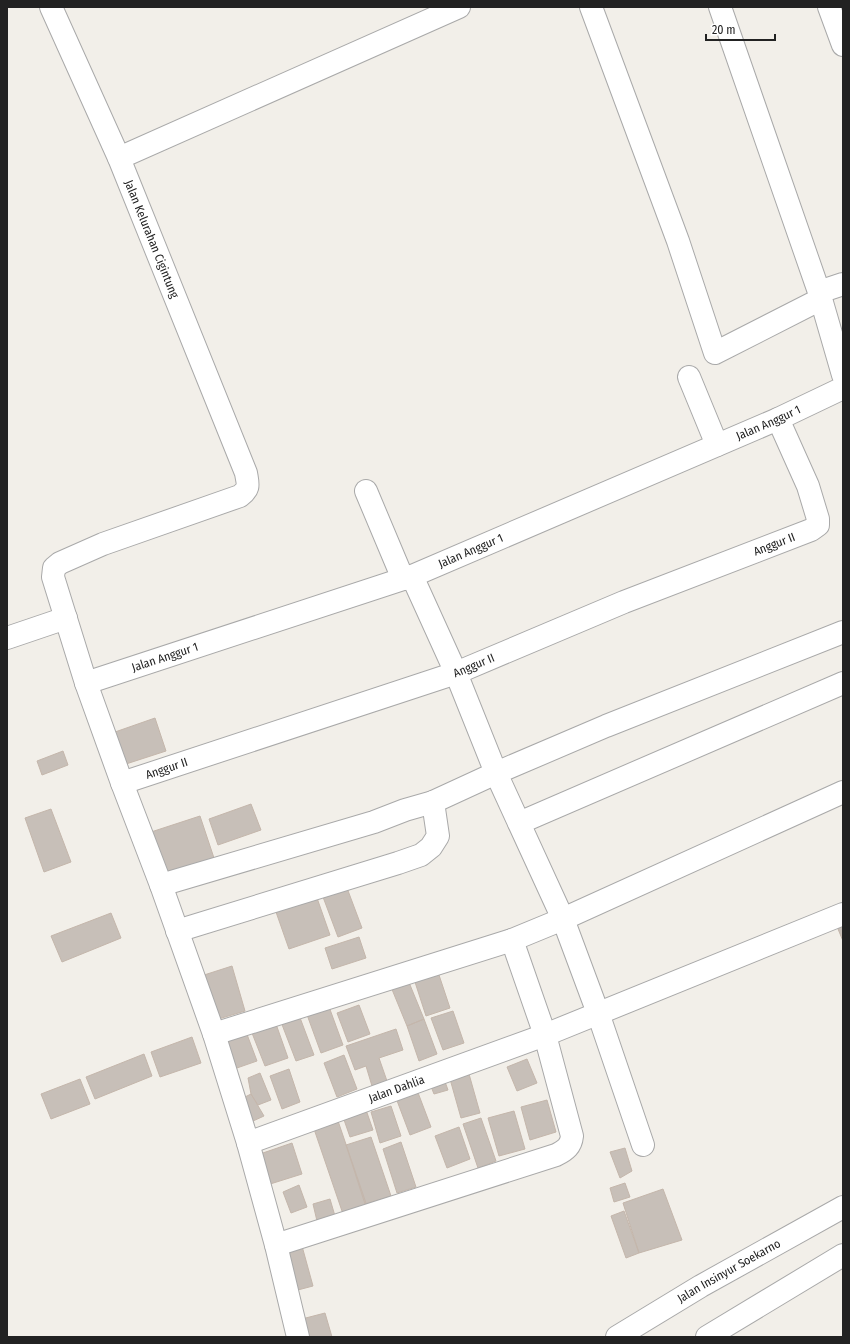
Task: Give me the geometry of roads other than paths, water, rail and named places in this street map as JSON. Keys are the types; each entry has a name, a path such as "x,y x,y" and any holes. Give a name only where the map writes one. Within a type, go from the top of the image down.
{"street":[{"name":"Jalan Kelurahan Cigintung","path":"51,7 119,158 246,473 248,487 246,492 240,496 103,544 54,568 53,577 66,618"},
{"path":"119,158 459,7"},
{"path":"591,7 678,241 715,353 843,284"},
{"path":"720,7 820,296 843,375"},
{"path":"829,7 843,45"},
{"path":"689,377 717,445"},
{"name":"Jalan Anggur 1","path":"86,683 407,577 778,419 843,388"},
{"name":"Anggur II","path":"122,783 456,673 624,602 811,530 818,525 818,519 808,486 778,419"},
{"path":"366,491 407,577 456,673 496,773 563,919 598,1014 643,1145"},
{"path":"7,638 66,618 86,683 214,1034 248,1143 276,1245 298,1337"},
{"path":"161,886 374,822 405,810 433,802 496,773 606,726 843,632"},
{"path":"519,823 843,683"},
{"path":"214,1034 512,940 563,919 843,792"},
{"path":"177,931 421,855 431,848 438,836 433,802"},
{"name":"Jalan Dahlia","path":"248,1143 545,1035 843,914"},
{"path":"276,1245 556,1155 564,1151 571,1144 572,1136 545,1035 512,940"},
{"name":"Jalan Insinyur Soekarno","path":"617,1337 701,1286 843,1207"},
{"path":"707,1337 843,1255"}]}
